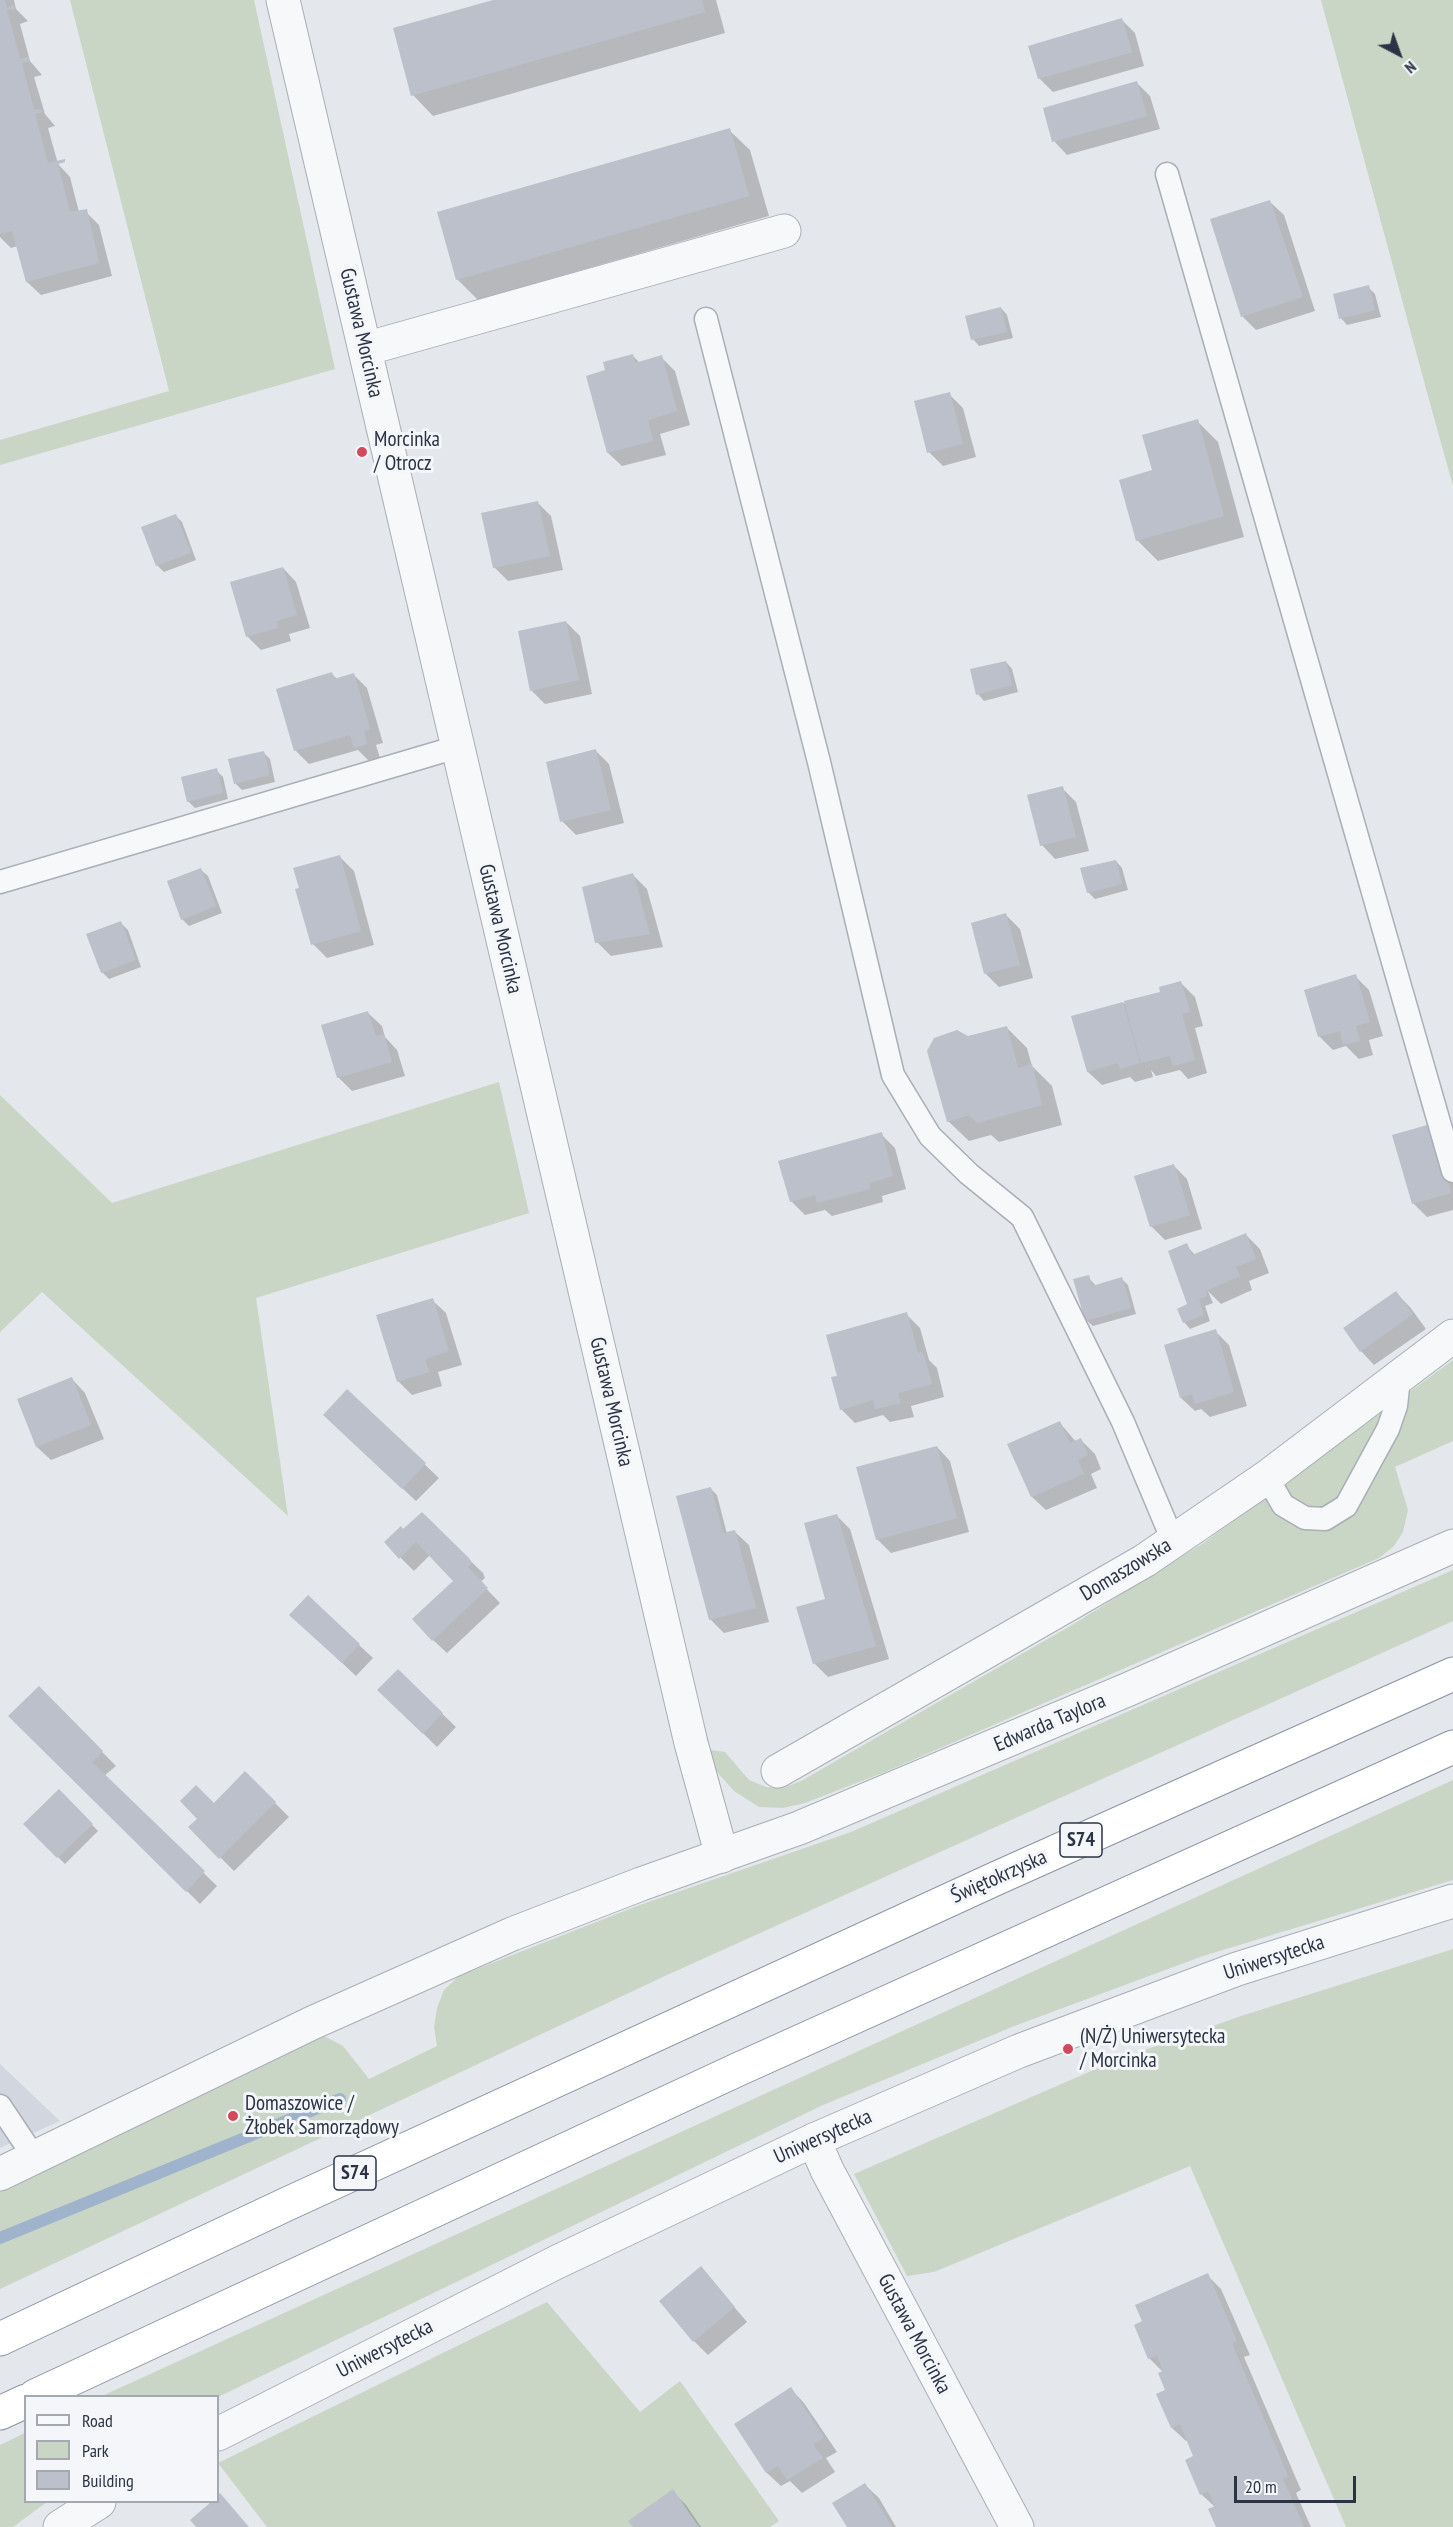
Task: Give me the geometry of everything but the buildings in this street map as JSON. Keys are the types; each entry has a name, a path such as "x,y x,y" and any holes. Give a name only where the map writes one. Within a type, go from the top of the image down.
{"highway":[{"name":"Świętokrzyska","path":"0,2339 287,2204 997,1878 1453,1674"},
{"path":"40,2395 739,2069 1453,1747"},
{"path":"0,2413 24,2402"}],"street":[{"name":"Gustawa Morcinka","path":"283,0 691,1743 722,1856"},
{"path":"365,349 784,231"},
{"name":"Domaszowska","path":"778,1771 1125,1572 1267,1477 1453,1336"},
{"name":"Edwarda Taylora","path":"0,2174 312,2023 452,1960 641,1884 799,1828 1118,1694 1453,1546"},
{"name":"Uniwersytecka","path":"219,2433 557,2262 814,2140 1019,2051 1237,1968 1453,1901"},
{"name":"Gustawa Morcinka","path":"814,2140 827,2170 1017,2527"},
{"path":"60,2527 97,2503"}],"lane":[{"path":"1167,174 1453,1171"},
{"path":"706,319 821,773 892,1075 930,1136 969,1174 1022,1217 1123,1422 1173,1541"},
{"path":"0,882 458,747"},
{"path":"1267,1477 1283,1505 1305,1518 1325,1519 1346,1506 1388,1430 1396,1406 1399,1378"},
{"path":"0,2106 34,2157"}],"shaded area":[{"path":"0,2064 60,2121 0,2148"}],"green space":[{"path":"70,0 254,0 335,369 0,465 0,440 169,391"},
{"path":"1321,0 1453,0 1453,486 1428,396"},
{"path":"499,1082 529,1213 256,1298 288,1516 42,1292 0,1332 0,1095 112,1203"},
{"path":"1453,1360 1453,1441 1395,1467 1408,1510 1403,1532 1394,1546 1379,1558 885,1772 805,1803 783,1808 759,1807 734,1791 716,1771 710,1750 725,1752 749,1780 766,1787 783,1788 801,1781 1072,1625 1202,1544"},
{"path":"1453,1570 1453,1621 667,1975 0,2289 0,2191 324,2036 343,2046 369,2079 437,2046 434,2027 437,2008 444,1990 459,1976 637,1906 851,1832"},
{"path":"1453,1780 1453,1880 1203,1956 1017,2025 823,2105 219,2397 104,2395"},
{"path":"1453,1949 1453,2527 1346,2527 1190,2166 934,2272 907,2276 854,2174 1119,2059 1241,2016"},
{"path":"547,2302 640,2412 680,2381 779,2521 770,2527 267,2527 219,2463"},
{"path":"24,2433 24,2503 46,2503 13,2527 0,2527 0,2445"}],"waterway":[{"path":"0,2238 340,2099"}],"place":[{"name":"Morcinka / Otrocz","path":"362,452"},
{"name":"(N/Ż) Uniwersytecka / Morcinka","path":"1068,2049"},
{"name":"Domaszowice / Żłobek Samorządowy","path":"233,2116"}]}
